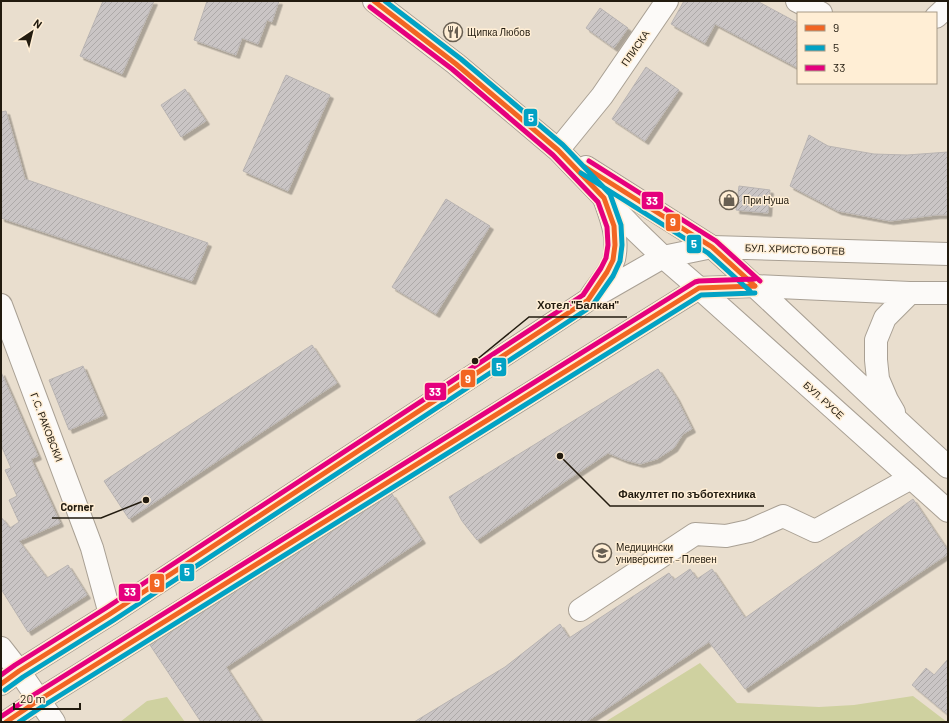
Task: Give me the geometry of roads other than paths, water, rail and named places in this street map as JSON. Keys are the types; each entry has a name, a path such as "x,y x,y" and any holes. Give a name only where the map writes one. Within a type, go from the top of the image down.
{"main road":[{"path":"374,1 456,64 558,150 663,257"},
{"name":"ПЛИСКА","path":"558,150 602,96 667,1"},
{"path":"798,1 819,12"},
{"path":"937,16 948,6"},
{"path":"558,150 712,247 904,428 948,467"},
{"path":"588,300 614,260 614,226 604,198"},
{"name":"БУЛ. ХРИСТО БОТЕВ","path":"1,684 588,300 663,257 712,247 948,254"},
{"name":"БУЛ. РУСЕ","path":"663,257 948,511"},
{"path":"6,722 699,288 755,286 910,293 948,293"},
{"path":"904,428 887,400 878,379 876,340 885,318 910,293"},
{"name":"Г.С. РАКОВСКИ","path":"1,305 92,548 110,614"},
{"path":"580,610 695,534 726,536 750,531 783,516 815,531 911,478"},
{"path":"1,648 19,671 54,722"}],"place":[{"name":"Щипка Любов","path":"453,32"},
{"name":"При Нуша","path":"729,200"},
{"name":"Хотел \"Балкан\"","path":"475,361"},
{"name":"Факултет по зъботехника","path":"560,456"},
{"name":"Corner","path":"146,500"},
{"name":"Медицински университет – Плевен","path":"602,553"}]}
